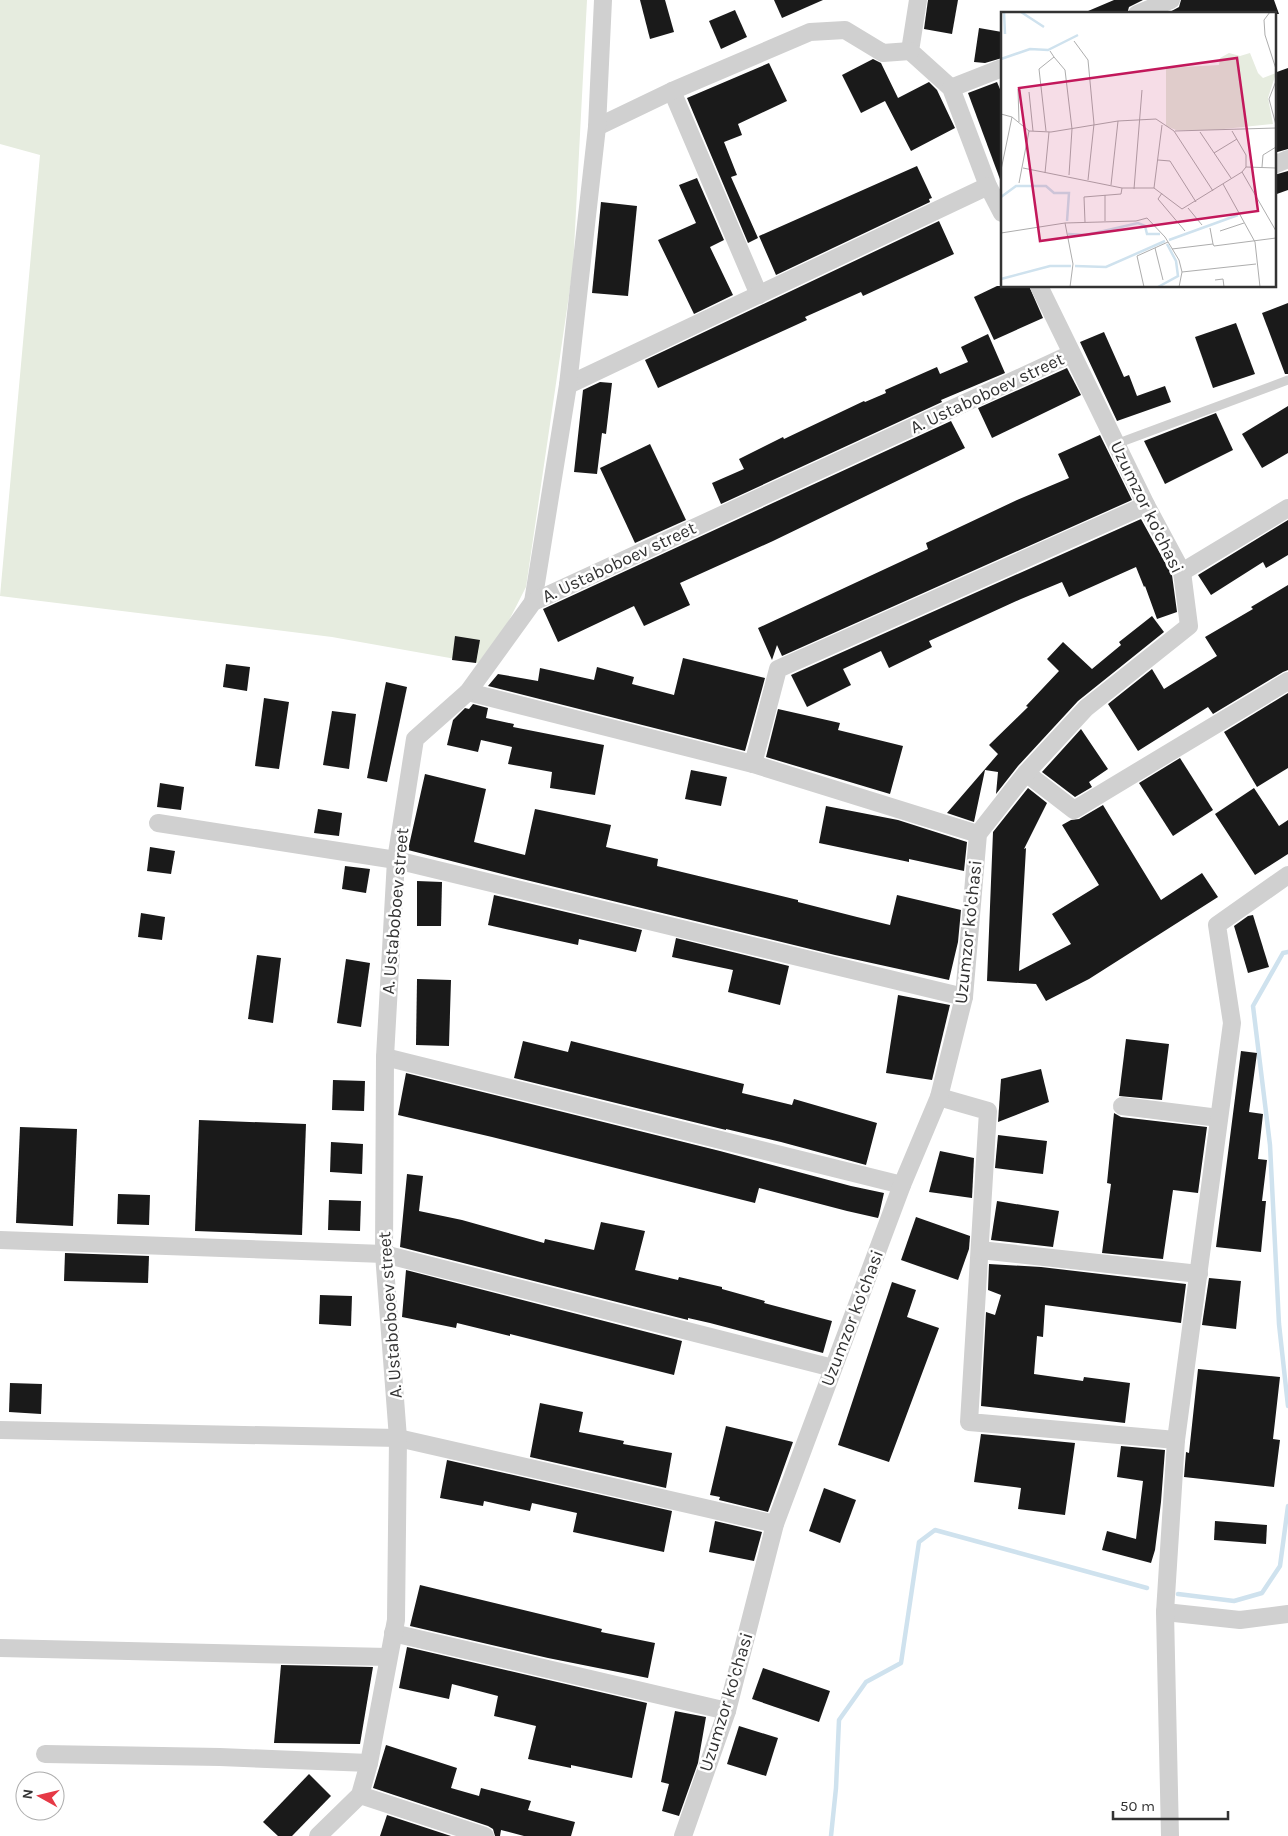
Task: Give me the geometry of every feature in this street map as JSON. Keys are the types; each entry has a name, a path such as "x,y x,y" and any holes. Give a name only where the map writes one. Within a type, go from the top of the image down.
{"street":[{"path":"533,602 568,385 597,127 603,0"},
{"path":"910,51 918,0"},
{"path":"1142,12 1171,0"},
{"path":"597,127 672,91 810,32 845,30 883,53 910,51 951,88 988,186 1001,211"},
{"path":"951,88 1001,68"},
{"path":"672,91 759,295"},
{"path":"1276,164 1288,160"},
{"path":"568,385 988,186"},
{"name":"Uzumzor ko'chasi","path":"683,1836 727,1711 775,1524 902,1185 939,1097 964,997 978,834 1026,773 1086,708 1189,626 1182,572 1146,505 1040,288"},
{"name":"A. Ustaboboev street","path":"318,1836 360,1795 369,1763 396,1620 398,1438 384,1254 385,1057 396,860 414,739 468,692 533,602 1071,354"},
{"path":"752,764 778,669 1146,505"},
{"path":"1182,572 1288,508"},
{"path":"1026,773 1074,810 1288,681"},
{"path":"468,692 752,764 978,834"},
{"path":"158,823 396,860 964,997"},
{"path":"1170,1836 1165,1612 1176,1440 1232,1022 1217,925 1288,875"},
{"path":"385,1057 902,1185"},
{"path":"939,1097 988,1111 969,1422 1176,1440"},
{"path":"1122,1106 1220,1118"},
{"path":"0,1240 384,1254 833,1368"},
{"path":"980,1250 1199,1274"},
{"path":"0,1430 398,1438 775,1524"},
{"path":"1165,1612 1240,1620 1288,1614"},
{"path":"393,1633 727,1711"},
{"path":"0,1648 388,1656"},
{"path":"45,1754 220,1757 369,1763"},
{"path":"360,1795 485,1836"}],"lane":[{"path":"1116,444 1288,380"}],"shaded area":[{"path":"0,0 587,0 573,268 526,587 504,630 478,663 332,637 0,596 40,155 0,144"}],"building":[{"path":"640,0 665,0 674,32 650,39"},
{"path":"774,0 823,0 782,18"},
{"path":"928,0 958,0 952,34 924,29"},
{"path":"1114,0 1143,0 1129,7 1128,12 1086,12"},
{"path":"1181,0 1274,0 1279,14 1276,14 1276,12 1170,12 1179,7"},
{"path":"735,10 747,37 721,49 709,21"},
{"path":"979,28 1001,32 1001,58 985,63 974,62"},
{"path":"873,59 881,63 898,98 929,82 937,90 955,128 911,151 885,101 861,113 842,75"},
{"path":"769,63 787,101 738,124 742,135 724,142 737,175 731,177 758,238 748,243 687,98"},
{"path":"1288,68 1288,149 1276,152 1276,72"},
{"path":"997,82 1001,92 1001,182 968,93"},
{"path":"917,166 932,198 929,199 930,202 776,275 759,236"},
{"path":"1288,171 1288,190 1276,194 1276,174"},
{"path":"697,178 724,240 710,247 733,295 694,314 658,240 696,223 679,185"},
{"path":"601,202 637,206 628,296 592,293"},
{"path":"939,221 954,254 863,296 861,292 805,317 807,320 658,388 645,360"},
{"path":"997,286 1001,286 1001,288 1030,288 1043,318 994,340 974,297"},
{"path":"1288,303 1288,374 1285,374 1262,313"},
{"path":"1236,323 1255,374 1213,388 1195,337"},
{"path":"1104,332 1124,377 1129,375 1137,396 1165,386 1171,402 1117,421 1080,342"},
{"path":"988,334 1005,373 941,400 942,402 721,504 712,483 744,469 739,459 783,437 784,439 864,401 886,393 885,390 937,367 940,374 968,362 961,347"},
{"path":"1067,368 1081,395 992,438 978,408"},
{"path":"600,382 612,383 606,434 602,433 597,474 574,472 583,390"},
{"path":"1288,406 1288,453 1262,468 1242,434"},
{"path":"1216,413 1233,450 1165,484 1144,441"},
{"path":"951,421 965,448 773,541 680,583 690,605 644,626 634,606 558,642 543,609"},
{"path":"1100,435 1132,500 782,656 777,645 772,660 758,628 928,549 926,543 1069,478 1058,454"},
{"path":"650,444 686,520 635,543 600,468"},
{"path":"1141,519 1172,575 1177,612 1157,619 1136,567 1069,597 1062,582 929,641 932,647 889,668 881,651 843,669 851,685 807,707 791,675"},
{"path":"1288,520 1288,555 1266,568 1263,562 1211,595 1198,575"},
{"path":"1288,585 1288,670 1213,714 1208,707 1138,751 1108,704 1152,669 1164,689 1217,656 1205,637 1253,609 1251,607"},
{"path":"1152,616 1164,632 1078,701 1018,766 996,794 998,772 985,770 974,822 947,813 998,754 989,745 1028,707 1026,706 1059,671 1047,659 1063,642 1092,669 1121,645 1119,642"},
{"path":"455,636 480,640 476,663 452,660"},
{"path":"683,658 765,678 745,751 488,686 498,674 538,681 540,668 594,680 597,667 634,677 632,684 674,695"},
{"path":"226,664 250,667 247,691 223,687"},
{"path":"386,682 407,687 387,782 367,778"},
{"path":"1288,693 1288,768 1257,787 1224,732"},
{"path":"264,698 289,702 279,769 255,766"},
{"path":"473,704 488,708 486,718 514,724 513,727 604,745 595,795 550,788 552,772 508,764 512,747 481,740 478,752 447,745 453,720 465,708 469,709"},
{"path":"778,709 840,723 838,730 903,746 890,794 766,757"},
{"path":"332,711 356,714 349,769 323,765"},
{"path":"1081,729 1108,769 1089,782 1092,787 1075,797 1042,772"},
{"path":"1180,758 1213,810 1173,836 1139,783"},
{"path":"691,770 727,777 721,806 685,799"},
{"path":"425,774 486,789 474,842 525,855 535,809 611,825 606,847 658,859 657,866 798,900 798,902 890,925 897,895 961,910 958,942 949,980 835,955 408,850"},
{"path":"160,783 184,787 181,810 157,807"},
{"path":"1028,788 1047,803 1024,849 1026,848 1019,971 1071,944 1052,914 1099,885 1062,825 1071,820 1079,819 1103,805 1161,900 1202,873 1218,897 1089,979 1046,1001 1036,984 987,981 993,832"},
{"path":"1254,788 1279,826 1288,820 1288,854 1255,875 1215,814"},
{"path":"826,806 898,820 967,842 964,871 909,859 909,862 819,843"},
{"path":"318,809 342,813 339,836 314,833"},
{"path":"150,847 175,851 171,874 147,871"},
{"path":"345,866 370,869 366,893 342,889"},
{"path":"417,881 442,882 441,926 417,926"},
{"path":"494,895 642,930 636,952 579,939 578,945 488,925"},
{"path":"141,913 165,917 162,940 138,937"},
{"path":"1253,915 1269,967 1248,973 1234,926 1248,916"},
{"path":"676,938 789,966 780,1005 728,992 733,970 672,957"},
{"path":"257,955 281,958 273,1023 248,1019"},
{"path":"346,959 370,963 361,1027 337,1023"},
{"path":"417,979 451,980 449,1046 416,1045"},
{"path":"898,995 950,1005 932,1080 886,1073"},
{"path":"1126,1039 1169,1044 1162,1100 1119,1096"},
{"path":"523,1041 568,1052 571,1041 744,1084 742,1093 792,1105 794,1099 877,1123 866,1165 781,1142 514,1078"},
{"path":"1241,1051 1257,1053 1249,1112 1263,1114 1258,1159 1267,1160 1262,1201 1266,1201 1261,1252 1216,1247"},
{"path":"1041,1069 1049,1102 998,1122 1001,1079"},
{"path":"406,1073 884,1193 879,1215 878,1218 759,1188 755,1203 398,1115"},
{"path":"333,1080 365,1081 364,1111 332,1110"},
{"path":"1114,1113 1121,1117 1207,1127 1198,1193 1173,1190 1163,1259 1102,1253 1111,1184 1107,1183"},
{"path":"199,1120 306,1124 302,1235 195,1231"},
{"path":"20,1127 77,1129 73,1226 16,1223"},
{"path":"998,1135 1047,1141 1043,1174 995,1168"},
{"path":"331,1142 363,1144 362,1174 330,1172"},
{"path":"940,1151 974,1158 972,1198 929,1192"},
{"path":"407,1174 423,1176 419,1211 462,1220 544,1243 545,1239 594,1250 601,1222 645,1231 635,1270 678,1280 679,1277 722,1287 722,1289 765,1301 764,1303 832,1321 823,1353 710,1323 688,1318 688,1320 400,1247"},
{"path":"118,1194 150,1195 149,1225 117,1224"},
{"path":"329,1200 361,1201 360,1231 328,1230"},
{"path":"997,1201 1059,1211 1053,1247 991,1240"},
{"path":"916,1217 970,1236 969,1249 958,1280 901,1260"},
{"path":"65,1253 149,1256 148,1283 64,1281"},
{"path":"989,1264 1041,1267 1186,1284 1181,1323 1045,1305 1043,1337 1037,1336 1034,1374 1083,1381 1084,1377 1130,1383 1125,1423 981,1406 986,1312 995,1315 1001,1295 988,1290"},
{"path":"406,1270 682,1341 674,1375 510,1334 510,1336 457,1323 456,1328 402,1317"},
{"path":"1209,1278 1241,1281 1236,1329 1202,1325"},
{"path":"892,1282 916,1290 907,1317 939,1328 889,1462 838,1445"},
{"path":"320,1295 352,1296 351,1326 319,1324"},
{"path":"1198,1369 1280,1377 1273,1439 1280,1440 1274,1487 1184,1477 1186,1452 1189,1453"},
{"path":"10,1383 42,1384 41,1414 9,1412"},
{"path":"540,1403 583,1412 579,1432 624,1441 623,1444 672,1453 666,1488 530,1457"},
{"path":"726,1426 793,1442 768,1512 719,1500 720,1497 710,1495"},
{"path":"981,1434 1075,1443 1065,1515 1018,1509 1021,1488 974,1482"},
{"path":"1121,1446 1165,1450 1161,1502 1155,1550 1151,1563 1102,1550 1107,1531 1136,1539 1143,1481 1117,1477"},
{"path":"447,1460 672,1511 664,1552 573,1532 577,1513 532,1503 530,1511 484,1501 483,1506 440,1498"},
{"path":"824,1488 856,1500 840,1543 809,1531"},
{"path":"715,1521 762,1532 754,1561 709,1552"},
{"path":"1215,1521 1267,1525 1266,1544 1214,1540"},
{"path":"420,1585 602,1629 601,1632 655,1643 648,1678 548,1658 410,1626"},
{"path":"407,1647 647,1703 632,1778 571,1765 571,1768 528,1759 536,1726 494,1716 498,1696 452,1684 449,1699 399,1688"},
{"path":"281,1665 373,1667 360,1744 274,1743"},
{"path":"763,1668 830,1691 819,1722 752,1699"},
{"path":"675,1711 706,1717 698,1763 679,1816 662,1811 669,1784 661,1782"},
{"path":"739,1726 778,1738 766,1776 727,1764"},
{"path":"386,1745 457,1768 451,1788 479,1796 481,1788 531,1801 528,1810 575,1822 571,1836 524,1836 501,1830 500,1836 495,1836 493,1829 488,1826 373,1788"},
{"path":"309,1774 331,1796 292,1836 278,1836 263,1822"},
{"path":"387,1815 451,1836 380,1836"}],"waterway":[{"path":"1288,952 1283,953 1253,1006 1270,1145 1279,1324 1288,1406"},
{"path":"1178,1594 1234,1601 1262,1593 1280,1566 1288,1506"},
{"path":"831,1836 836,1788 839,1720 866,1682 901,1663 919,1542 935,1530 1147,1588"}]}
